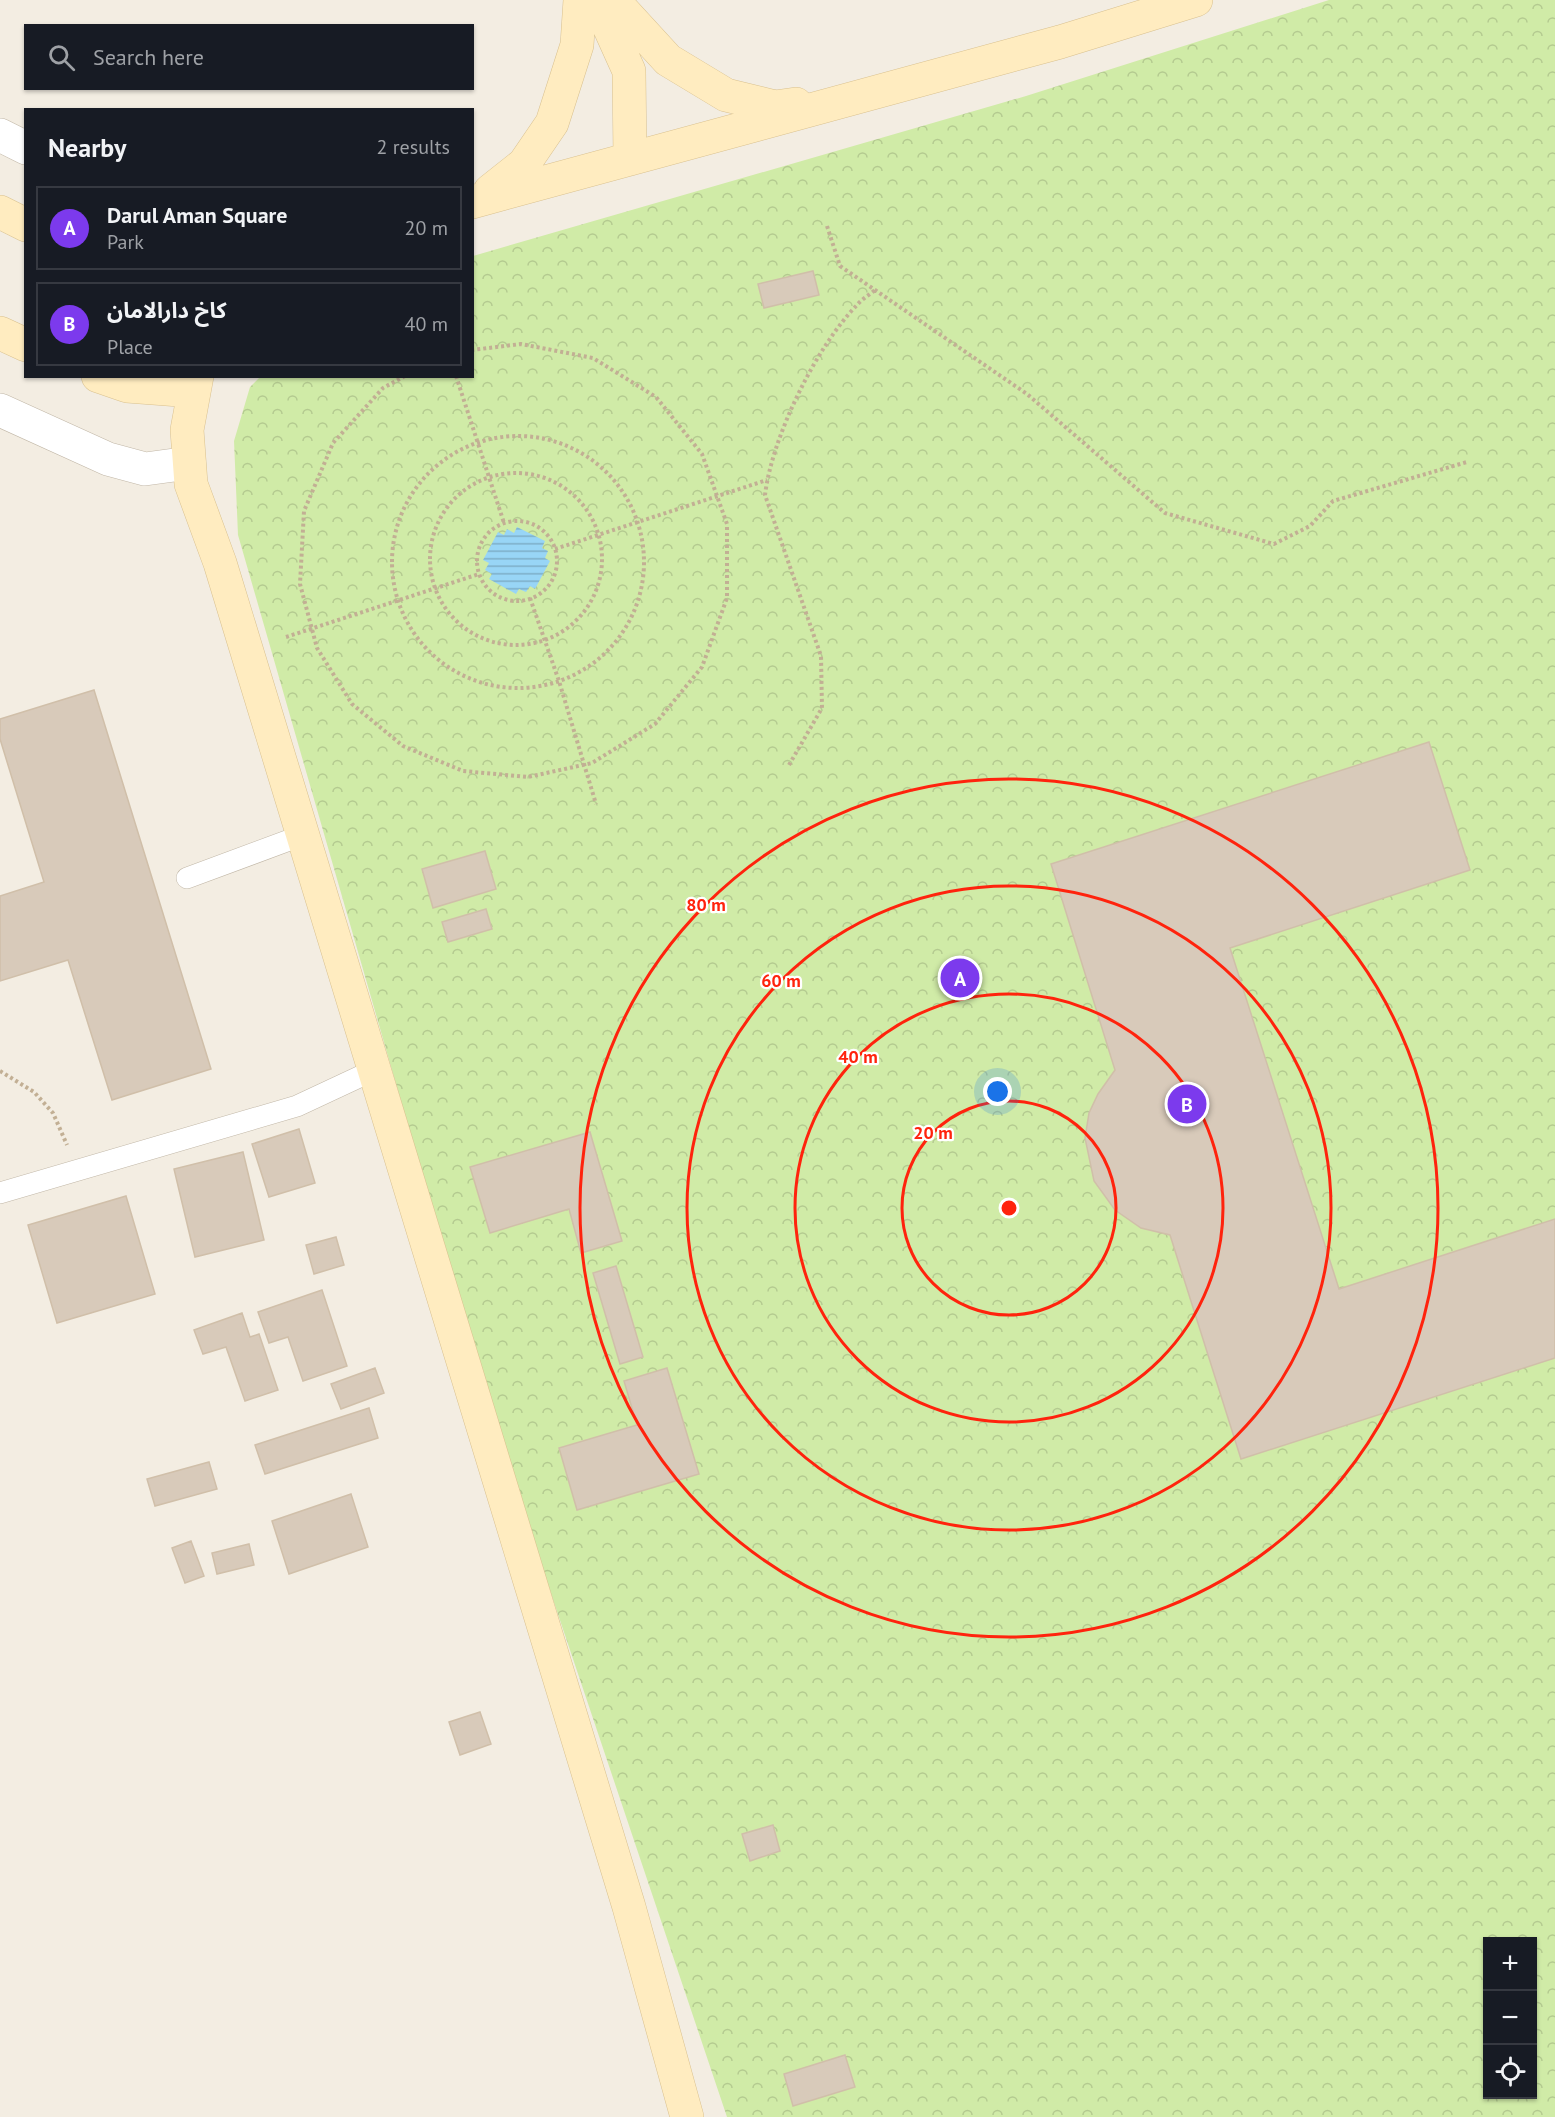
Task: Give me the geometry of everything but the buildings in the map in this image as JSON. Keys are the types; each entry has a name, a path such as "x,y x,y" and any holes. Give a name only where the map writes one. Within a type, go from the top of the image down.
{"main road":[{"path":"476,201 524,164 552,123 577,45 580,0"},
{"path":"597,0 628,70 630,159"},
{"path":"613,0 668,60 726,95 775,107 857,97"},
{"path":"476,201 1060,42 1196,0"},
{"path":"0,212 24,224"},
{"path":"0,333 24,344"},
{"path":"104,378 127,386 195,384 187,430 191,484 220,563 629,1907 687,2117"}],"street":[{"path":"0,135 24,147"},
{"path":"0,411 118,461 145,469 189,463"}],"lane":[{"path":"187,878 303,835"},
{"path":"0,1193 297,1106 374,1070"}],"path":[{"path":"827,226 840,266 1027,394 1165,513 1274,544 1310,526 1333,501 1467,462"},
{"path":"789,765 822,708 821,656 765,495 767,480 781,431 823,349 857,305 875,290"},
{"path":"401,378 382,388 333,443 304,511 300,584 317,648 352,704 403,746 463,771 528,777 592,763 655,724 702,667 727,598 727,524 702,454 656,397 593,358 521,344 474,350"},
{"path":"457,378 504,523"},
{"path":"498,435 542,436 582,452 615,479 638,522 645,559 638,602 618,640 586,669 550,685 512,689 473,681 440,661 413,633 397,601 391,555 401,513 424,476 458,449 478,442 498,435"},
{"path":"504,473 533,474 559,484 581,502 596,527 598,535 603,555 599,584 587,609 567,630 545,641 514,646 486,641 462,627 443,605 432,579 430,550 438,523 453,500 477,482 504,473"},
{"path":"555,549 767,480"},
{"path":"520,520 533,524 544,532 555,549 556,568 552,580 543,591 530,598 520,601 506,599 495,594 485,585 479,574 477,561 479,547 490,531 504,523 520,520"},
{"path":"286,637 479,574"},
{"path":"530,598 559,681 596,804"},
{"path":"0,1071 33,1092 54,1113 77,1171"}],"green space":[{"path":"1329,0 1555,0 1555,2117 727,2117 493,1421 238,535 234,441 250,387 259,378 474,378 474,256 1026,96"}],"water":[{"path":"517,527 545,541 542,548 548,551 545,558 550,561 535,589 530,586 526,592 519,589 516,594 489,579 492,574 485,570 489,563 483,560 498,532 504,535 507,529 514,533"}],"place":[{"name":"Darul Aman Square","path":"960,978"},
{"name":"کاخ دارالامان","path":"1187,1104"}]}
